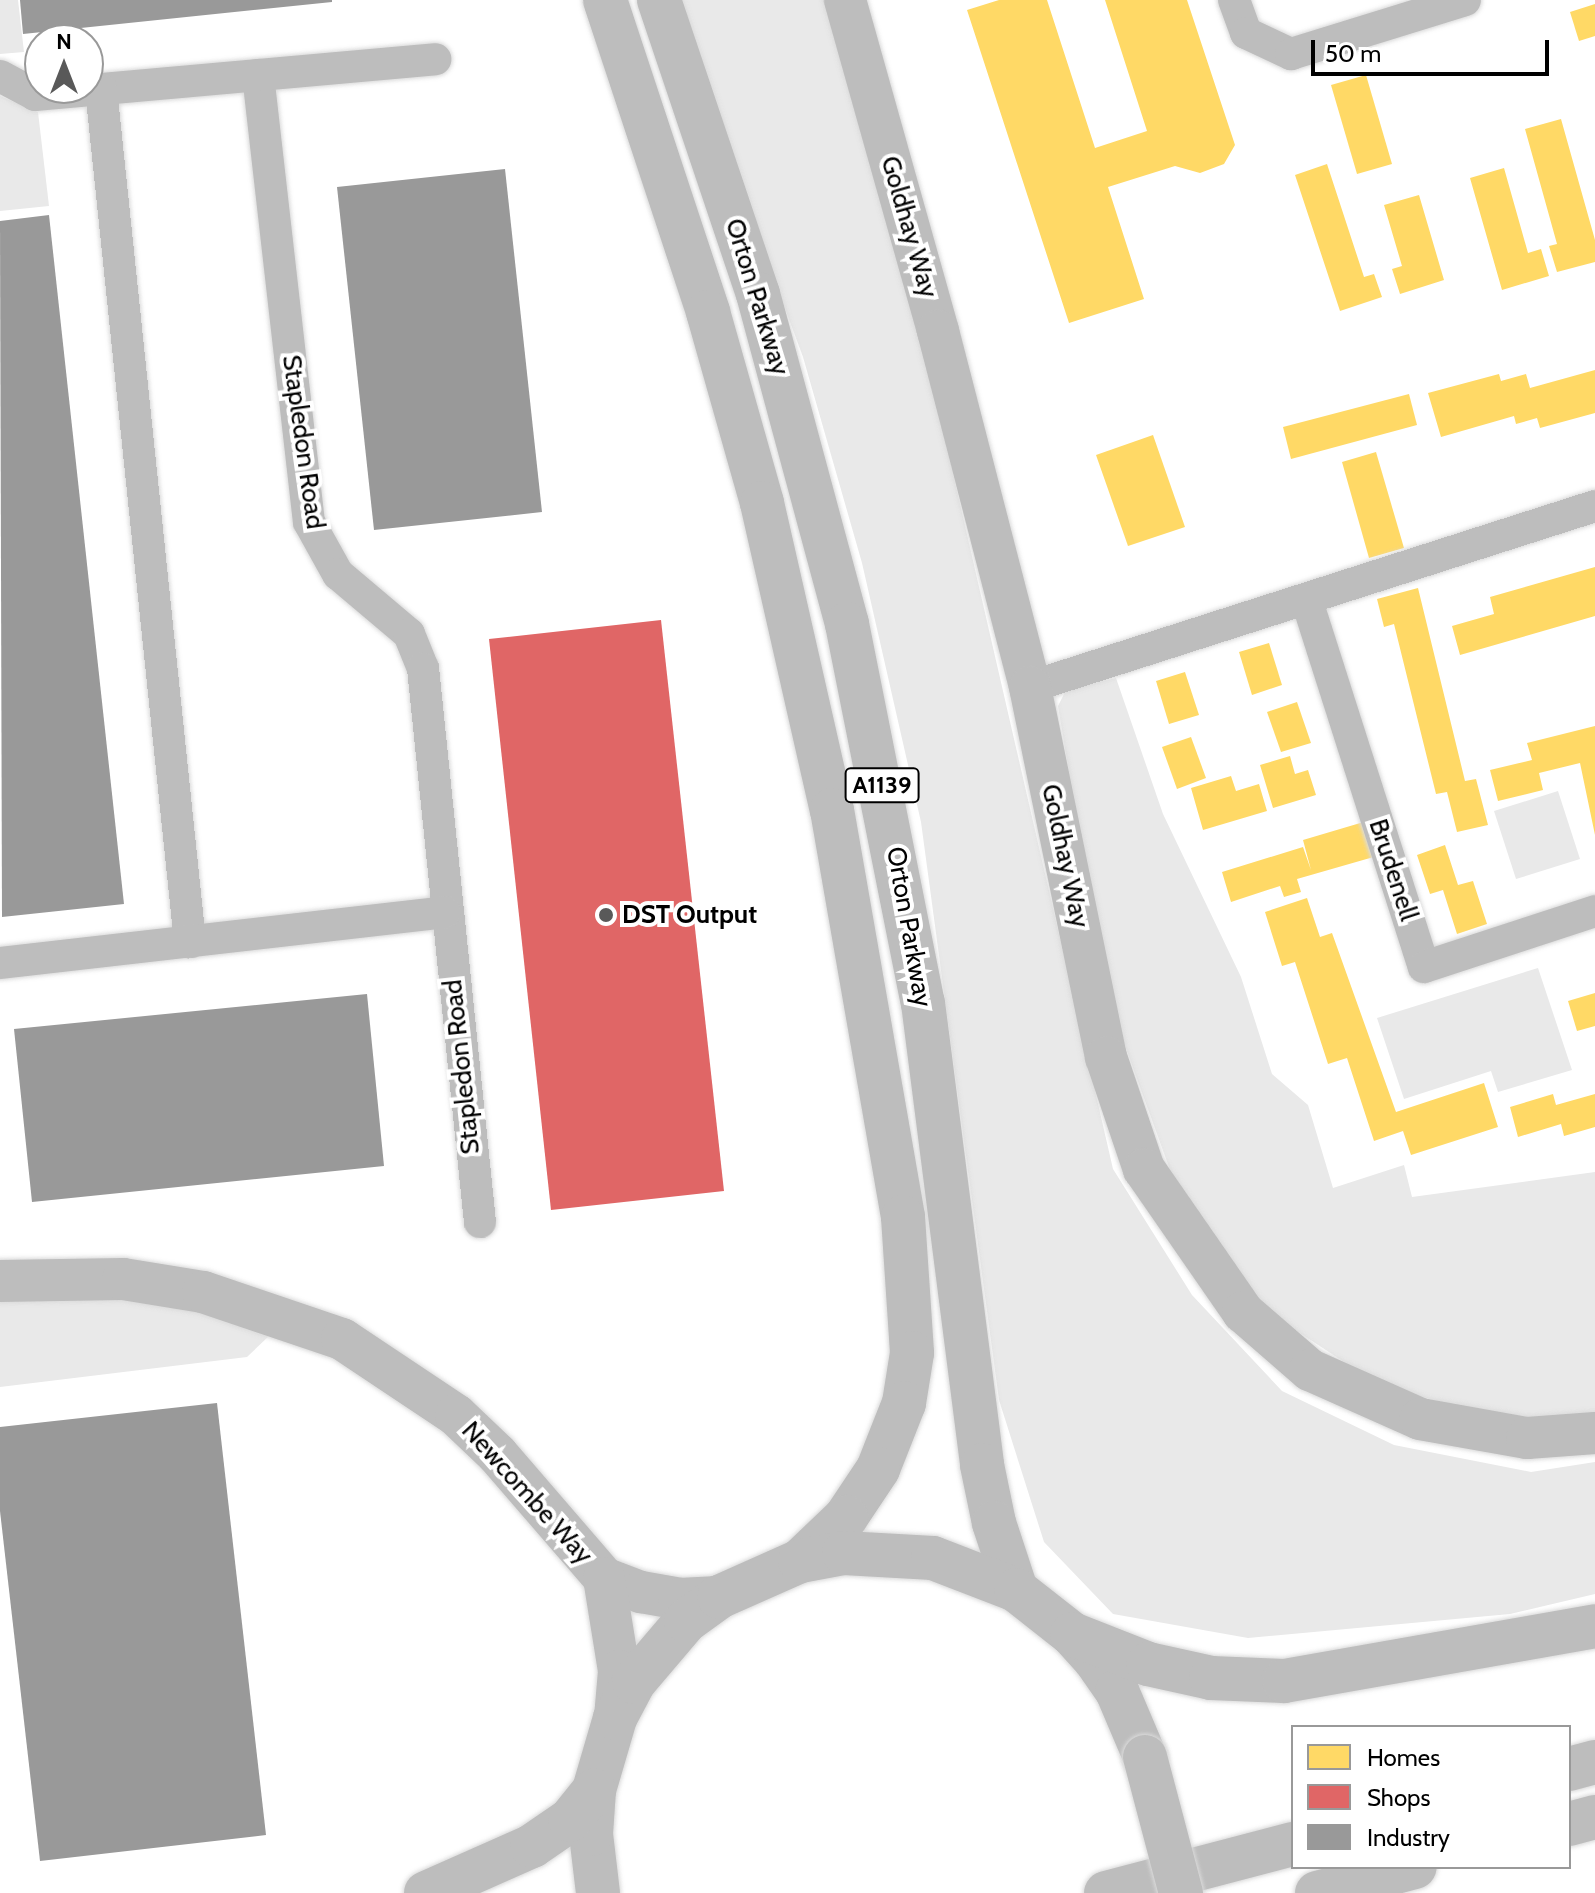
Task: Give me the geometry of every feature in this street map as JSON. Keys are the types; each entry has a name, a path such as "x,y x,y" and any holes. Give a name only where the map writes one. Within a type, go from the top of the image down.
{"main road":[{"name":"Orton Parkway","path":"605,0 708,312 762,503 832,810 903,1217 912,1353 904,1403 878,1469 846,1517 800,1561"},
{"name":"Orton Parkway","path":"659,0 758,294 847,624 923,1003 982,1465 994,1523 1016,1590"},
{"path":"598,1893 591,1834 594,1790 615,1718 658,1650 719,1597 800,1561 889,1552 933,1558 1016,1590 1072,1634 1117,1691 1145,1757 1181,1893"},
{"path":"1072,1634 1148,1664 1211,1678 1284,1681 1595,1626"},
{"path":"1571,1768 1595,1762"},
{"path":"426,1893 532,1846 570,1820 594,1790"},
{"path":"1571,1823 1595,1817"},
{"path":"1106,1893 1291,1845"},
{"path":"1317,1893 1407,1869"}],"street":[{"name":"Goldhay Way","path":"845,0 938,331 1030,687 1106,1057 1139,1155 1192,1244 1243,1312 1310,1370 1420,1419 1527,1438 1595,1433"},
{"path":"1234,0 1246,33 1291,54 1465,0"},
{"path":"104,89 435,59"},
{"name":"Stapledon Road","path":"258,75 309,522 338,574 409,634 423,668 445,912 480,1222"},
{"path":"0,76 24,89"},
{"path":"103,104 190,942"},
{"path":"1030,687 1307,601 1595,506"},
{"name":"Brudenell","path":"1307,601 1424,967 1595,911"},
{"path":"0,963 445,912"},
{"name":"Newcombe Way","path":"0,1281 123,1279 203,1292 342,1339 456,1415 497,1454 604,1578 641,1592 679,1599 719,1597"},
{"name":"Newcombe Way","path":"604,1578 619,1671 615,1718"}],"shaded area":[{"path":"0,0 18,0 24,52 0,54"},
{"path":"671,0 844,0 1113,1169 1192,1295 1282,1391 1394,1445 1531,1472 1595,1462 1595,1594 1510,1614 1248,1638 1113,1614 1044,1542 999,1400 921,822 862,563 803,357"},
{"path":"0,96 38,112 49,206 0,211"},
{"path":"1116,678 1163,814 1241,977 1272,1074 1308,1105 1333,1188 1404,1165 1412,1197 1595,1172 1595,1416 1504,1419 1419,1396 1364,1375 1277,1318 1222,1255 1178,1192 1123,1040 1095,928 1058,706 1066,690"},
{"path":"1558,791 1580,859 1516,879 1494,811"},
{"path":"1538,968 1572,1070 1498,1092 1491,1071 1404,1099 1377,1018"},
{"path":"75,1296 163,1302 271,1334 247,1357 0,1387 0,1301"}],"building: Homes":[{"path":"999,0 1047,0 1095,148 1147,131 1105,0 1187,0 1235,145 1224,164 1200,173 1175,166 1108,187 1144,299 1069,323 967,10"},
{"path":"1595,4 1595,36 1579,41 1570,12"},
{"path":"1366,75 1392,164 1357,174 1331,85"},
{"path":"1561,119 1595,240 1595,262 1557,272 1549,246 1557,244 1525,129"},
{"path":"1327,164 1364,277 1374,274 1382,297 1340,311 1295,175"},
{"path":"1504,168 1528,253 1541,249 1549,276 1502,290 1470,178"},
{"path":"1419,195 1444,280 1400,294 1392,269 1402,266 1384,205"},
{"path":"1595,370 1595,413 1540,428 1537,418 1516,424 1514,416 1441,437 1428,393 1499,374 1501,381 1526,374 1530,388"},
{"path":"1409,394 1417,425 1291,459 1283,427"},
{"path":"1153,435 1185,527 1128,546 1096,455"},
{"path":"1376,452 1404,548 1369,558 1342,462"},
{"path":"1595,567 1595,616 1460,655 1452,626 1494,614 1490,597"},
{"path":"1418,588 1465,781 1476,779 1488,825 1457,832 1447,792 1436,794 1394,624 1384,627 1377,599"},
{"path":"1269,643 1282,685 1252,695 1239,652"},
{"path":"1185,672 1199,715 1169,724 1156,681"},
{"path":"1297,702 1311,743 1281,752 1267,712"},
{"path":"1595,726 1595,835 1580,763 1539,773 1543,790 1498,801 1490,770 1532,760 1527,743"},
{"path":"1191,737 1206,778 1177,789 1162,747"},
{"path":"1290,756 1295,774 1308,770 1316,795 1273,808 1260,765"},
{"path":"1231,776 1236,791 1259,784 1267,811 1203,830 1191,788"},
{"path":"1367,821 1377,856 1297,879 1301,892 1284,897 1280,886 1231,902 1222,872 1303,847 1311,870 1303,840"},
{"path":"1445,845 1458,885 1473,881 1487,924 1457,934 1443,890 1430,894 1417,855"},
{"path":"1307,898 1320,937 1332,933 1396,1112 1484,1083 1498,1127 1411,1155 1403,1131 1374,1141 1347,1058 1328,1064 1295,962 1282,966 1265,912"},
{"path":"1595,993 1595,1026 1577,1031 1568,1001"},
{"path":"1553,1094 1556,1105 1595,1094 1595,1127 1564,1136 1561,1124 1518,1137 1510,1107"}],"building: Shops":[{"name":"DST Output","path":"661,620 724,1191 551,1210 489,639"}],"building: Industry":[{"path":"20,0 332,0 104,26 24,24 23,34"},
{"path":"505,169 542,512 374,530 337,187"},
{"path":"49,215 124,904 2,917 0,221"},
{"path":"367,994 384,1166 32,1202 14,1029"},
{"path":"217,1403 266,1835 40,1861 0,1511 0,1427"}],"place":[{"name":"DST Output","path":"606,915"}]}
